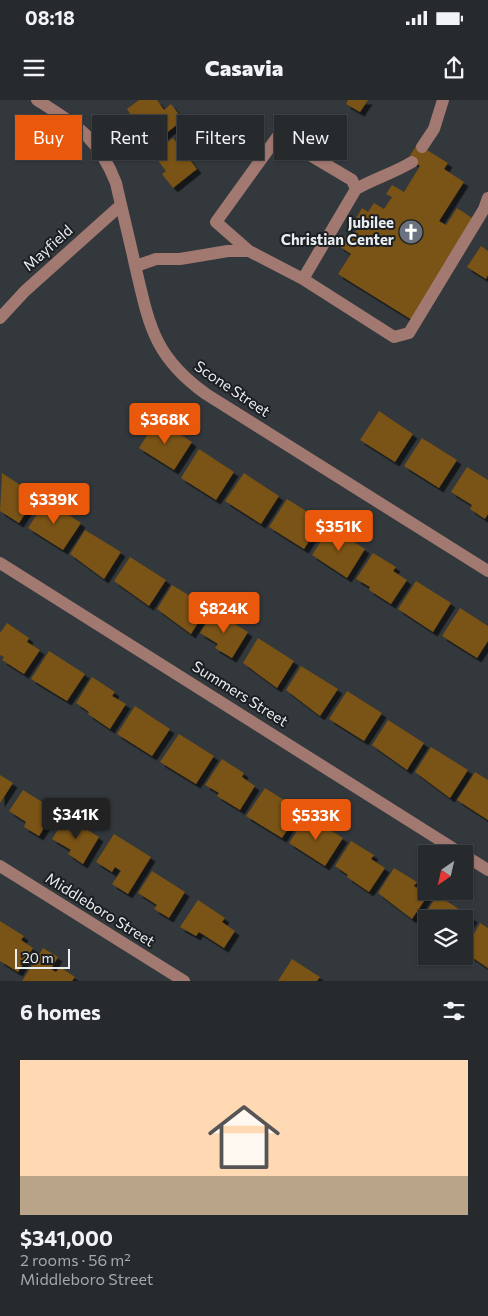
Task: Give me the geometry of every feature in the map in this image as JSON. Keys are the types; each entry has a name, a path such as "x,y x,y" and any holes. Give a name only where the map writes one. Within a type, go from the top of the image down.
{"street":[{"name":"Scone Street","path":"37,100 79,126 97,146 108,163 116,183 146,314 153,333 170,361 193,384 488,571"},
{"path":"422,147 434,129 443,100"},
{"path":"356,189 352,180 278,136 216,222 248,251 303,279 394,337 409,333 484,209 488,198"},
{"path":"303,279 356,189 378,177 394,174 412,162"},
{"name":"Mayfield","path":"0,318 25,291 121,206"},
{"path":"136,266 156,259 180,259 228,251 248,251"},
{"name":"Summers Street","path":"0,563 449,845"},
{"name":"Summers Street","path":"473,860 488,870"},
{"name":"Middleboro Street","path":"0,866 184,981"}],"building":[{"path":"139,100 157,100 164,110 171,104 179,115 177,115 177,125 167,132 167,115 131,115 127,109"},
{"path":"348,100 368,100 360,112 346,104"},
{"path":"173,138 177,143 177,160 190,160 197,169 173,188 162,174 166,171 158,160 167,160 167,143"},
{"name":"Jubilee Christian Center","path":"417,144 448,163 444,169 464,182 439,221 446,225 457,208 475,220 412,320 338,274 351,254 339,246 345,236 350,240 358,227 353,224 362,208 368,212 374,203 384,209 392,197 386,194 392,185 404,192 420,166 408,159"},
{"path":"481,246 488,251 488,275 486,279 467,267"},
{"path":"379,411 413,434 395,462 360,440"},
{"path":"157,419 192,442 174,470 139,448"},
{"path":"422,438 457,460 439,488 404,466"},
{"path":"199,449 234,472 216,500 181,478"},
{"path":"467,467 488,480 488,514 485,519 470,509 472,505 451,492"},
{"path":"2,473 37,496 19,523 0,511"},
{"path":"244,473 279,496 261,524 225,501"},
{"path":"287,499 322,521 304,549 269,527"},
{"path":"46,500 81,523 63,550 28,528"},
{"path":"330,527 365,549 347,578 312,555"},
{"path":"85,530 121,552 104,579 70,554"},
{"path":"373,553 396,567 393,571 407,580 391,604 369,590 370,587 356,579"},
{"path":"130,557 166,580 149,606 114,581"},
{"path":"416,581 451,603 433,632 398,609"},
{"path":"172,585 208,607 191,634 157,609"},
{"path":"460,608 488,626 488,641 477,658 442,636"},
{"path":"214,611 248,632 232,658 215,648 218,644 200,633"},
{"path":"7,623 29,638 27,642 40,650 24,674 2,660 4,657 0,655 0,633"},
{"path":"258,638 294,661 277,688 243,663"},
{"path":"49,651 85,674 67,701 31,679"},
{"path":"301,666 338,689 320,716 286,690"},
{"path":"92,677 115,692 112,696 126,704 110,729 76,703"},
{"path":"347,691 382,713 364,741 329,719"},
{"path":"135,706 170,729 152,756 117,734"},
{"path":"388,720 424,743 407,770 372,745"},
{"path":"179,734 214,756 196,784 160,762"},
{"path":"431,747 468,770 450,798 415,772"},
{"path":"222,759 244,773 242,777 255,786 240,810 217,796 219,793 205,785"},
{"path":"475,772 488,780 488,820 457,800"},
{"path":"0,775 13,783 0,803"},
{"path":"265,788 300,810 282,838 246,816"},
{"path":"23,790 55,810 39,836 24,827 26,822 9,811"},
{"path":"307,816 343,838 325,866 289,843"},
{"path":"66,817 99,837 83,864 68,854 71,850 52,839"},
{"path":"114,834 151,857 128,894 112,884 121,871 115,867 112,872 96,862"},
{"path":"351,841 374,855 371,859 385,868 369,892 335,866"},
{"path":"394,868 417,882 414,886 418,889 418,900 425,900 412,919 378,893"},
{"path":"152,871 185,892 169,918 154,909 157,905 138,893"},
{"path":"198,900 225,918 222,922 235,931 224,948 199,932 196,936 180,927"},
{"path":"434,900 445,900 460,910 428,910"},
{"path":"0,921 24,936 21,940 33,948 18,972 0,961"},
{"path":"480,923 488,928 488,968 473,958 473,936"},
{"path":"43,948 58,957 51,969 56,972 60,967 75,977 72,981 22,981"},
{"path":"292,959 320,977 317,981 278,981"}],"place":[{"name":"Jubilee Christian Center","path":"411,232"}]}
